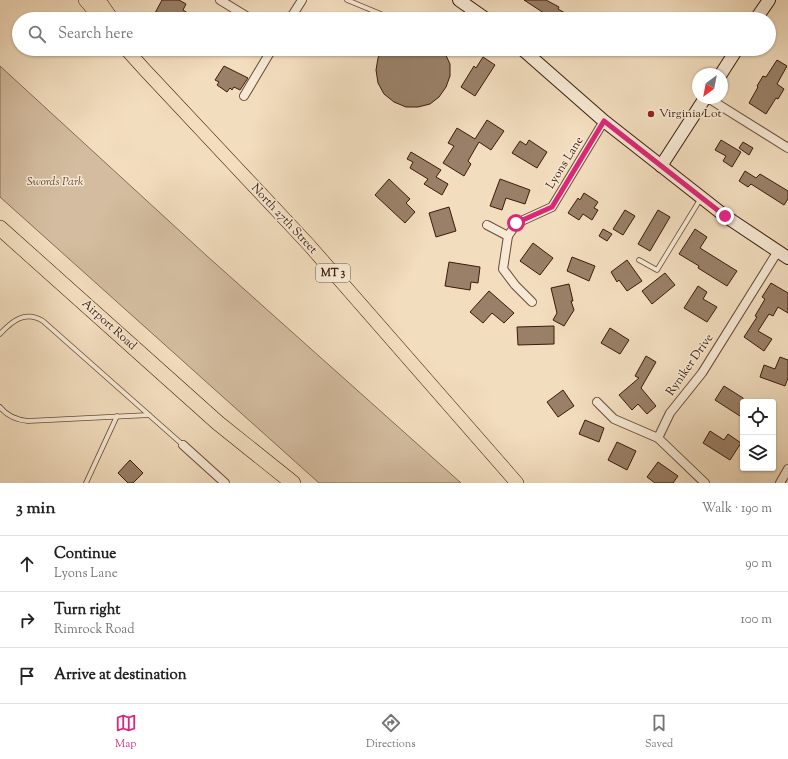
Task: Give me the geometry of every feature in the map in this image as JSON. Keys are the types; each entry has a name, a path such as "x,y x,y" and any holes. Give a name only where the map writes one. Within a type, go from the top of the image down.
{"highway":[{"name":"Airport Road","path":"0,228 218,423 293,483"},
{"name":"Airport Road","path":"218,423 277,483"}],"main road":[{"path":"85,0 95,12"},
{"path":"99,0 107,12"},
{"path":"459,0 476,12"},
{"path":"761,12 769,0"},
{"name":"North 27th Street","path":"132,56 309,245 517,483"},
{"path":"136,56 144,69"},
{"path":"530,56 604,121 661,166 725,216 783,254"},
{"path":"725,68 733,56"},
{"path":"661,166 702,104"}],"street":[{"path":"220,0 240,12"},
{"path":"294,12 302,0"},
{"path":"244,96 268,56"},
{"path":"716,104 788,148"},
{"name":"Lyons Lane","path":"508,236 516,223 552,207 604,121"},
{"path":"487,225 508,236 503,269 515,285 532,302"},
{"name":"Ryniker Drive","path":"658,438 670,413 702,373 783,254"},
{"path":"597,402 614,419 658,438 705,483"},
{"path":"183,445 225,483"},
{"path":"780,483 788,469"}],"lane":[{"path":"347,0 376,12"},
{"path":"639,260 657,270 702,198"},
{"path":"0,334 17,319 24,317 38,317 183,445"},
{"path":"0,407 8,415 20,420 28,421 149,415"},
{"path":"86,483 117,416"}],"green space":[{"name":"Swords Park","path":"0,66 207,256 461,483 319,483 0,197"}],"building":[{"path":"162,0 179,0 186,4 183,10 186,12 156,12"},
{"path":"524,0 546,0 559,7 558,9 563,12 542,12"},
{"path":"379,56 446,56 450,64 450,76 446,87 439,97 430,104 418,107 406,107 394,102 384,94 378,83 376,70"},
{"path":"483,57 495,65 475,96 461,87 474,66 476,68"},
{"path":"777,60 787,66 777,84 784,89 778,99 776,98 766,114 749,103 763,76 766,77"},
{"path":"224,66 248,78 240,90 234,87 232,90 230,88 227,92 217,85 219,82 215,80"},
{"path":"487,120 504,131 491,150 479,142 468,161 471,164 464,176 443,163 454,146 448,143 457,128 475,139"},
{"path":"529,140 547,152 537,168 512,153 520,141 526,145"},
{"path":"721,140 741,152 732,167 723,161 726,156 715,150"},
{"path":"743,142 753,148 749,155 739,148"},
{"path":"411,152 441,170 436,177 448,184 442,195 424,184 428,179 410,168 413,162 407,159"},
{"path":"745,171 756,178 760,174 788,191 788,199 784,205 751,184 748,187 739,181"},
{"path":"389,179 410,199 406,203 415,212 405,223 375,195"},
{"path":"500,179 530,190 525,204 506,198 502,210 490,206"},
{"path":"584,193 598,202 594,208 598,210 592,220 583,214 579,220 568,213 578,198 580,200"},
{"path":"449,207 456,231 436,237 429,213"},
{"path":"625,210 635,216 623,235 613,229"},
{"path":"658,210 670,217 650,251 638,244"},
{"path":"603,229 612,234 607,241 599,236"},
{"path":"695,229 707,237 700,248 737,271 727,286 679,254"},
{"path":"533,243 553,258 540,275 520,261"},
{"path":"572,257 595,266 589,281 567,271"},
{"path":"627,260 642,281 627,291 619,280 617,282 611,272"},
{"path":"449,262 480,267 478,283 471,282 470,290 445,286"},
{"path":"665,273 675,285 652,304 642,291"},
{"path":"771,283 788,293 788,313 778,307 773,316 769,314 758,331 772,339 764,351 744,337 757,317 755,316 765,299 762,297"},
{"path":"569,284 573,301 571,301 574,310 564,326 553,320 557,313 551,288"},
{"path":"698,286 707,292 703,299 717,307 707,322 684,308"},
{"path":"489,291 514,313 504,323 492,313 483,323 470,312"},
{"path":"554,326 554,344 518,345 517,327"},
{"path":"610,328 629,340 620,354 601,343"},
{"path":"646,356 656,362 641,388 656,406 647,414 638,404 632,410 619,395 639,378 635,376"},
{"path":"780,357 788,360 788,378 785,386 760,377 764,365 775,369"},
{"path":"724,386 743,398 740,399 740,416 715,400"},
{"path":"563,390 574,406 558,417 547,402"},
{"path":"585,420 604,428 599,442 579,434"},
{"path":"710,431 724,440 728,434 740,442 740,445 730,460 703,443"},
{"path":"617,442 636,451 627,470 608,460"},
{"path":"130,460 143,473 133,483 128,483 118,473"},
{"path":"658,462 678,476 673,483 655,483 647,477"}],"place":[{"name":"Virginia Lot","path":"651,114"}],"route":[{"path":"516,223 552,207 604,121 725,216"}]}
